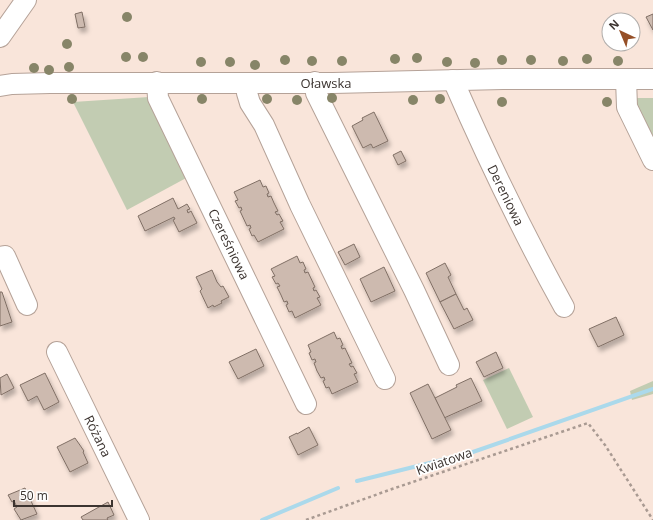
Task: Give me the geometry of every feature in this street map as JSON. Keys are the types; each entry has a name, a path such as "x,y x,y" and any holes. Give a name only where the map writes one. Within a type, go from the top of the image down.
{"street":[{"path":"0,37 26,0"},
{"path":"626,79 627,107 653,160"},
{"name":"Oławska","path":"0,86 12,84 50,83 333,83 453,80 653,79"},
{"name":"Dereniowa","path":"453,80 486,155 533,251 564,307"},
{"name":"Czereśniowa","path":"157,82 158,98 306,404"},
{"path":"315,82 316,93 414,290 449,365"},
{"path":"247,83 247,93 250,103 264,125 300,205 385,379"},
{"path":"0,257 5,256 27,305"},
{"name":"Różana","path":"57,352 139,520"}],"path":[{"name":"Kwiatowa","path":"306,520 392,489 588,423 605,445 653,520"}],"green space":[{"path":"149,97 188,177 127,210 73,102"},
{"path":"634,98 653,98 653,146"},
{"path":"509,368 533,417 507,429 483,380"},
{"path":"653,381 653,394 632,400 630,391"}],"building":[{"path":"82,12 85,27 78,28 75,14"},
{"path":"653,14 653,30 646,17"},
{"path":"374,112 388,141 373,148 371,144 363,148 352,126 363,120 362,118"},
{"path":"401,151 406,161 398,165 393,155"},
{"path":"260,180 263,187 266,186 269,193 267,194 268,197 271,196 278,211 275,212 277,215 279,214 283,221 280,222 284,229 258,242 254,235 252,236 249,229 251,228 250,225 247,226 240,211 242,210 241,207 239,208 235,201 238,200 234,192"},
{"path":"173,198 178,209 187,204 190,209 187,210 188,213 191,211 197,223 179,232 173,220 175,219 174,217 145,231 138,216"},
{"path":"354,244 360,257 345,265 338,252"},
{"path":"297,256 300,263 303,262 306,269 304,270 305,273 308,272 315,287 313,288 314,291 316,290 320,297 317,298 321,305 295,318 292,311 289,312 286,305 288,304 287,301 284,302 277,287 280,286 278,283 276,284 272,277 275,276 271,269"},
{"path":"445,263 451,275 448,277 456,294 440,302 426,273"},
{"path":"384,267 395,291 371,302 360,279"},
{"path":"212,270 217,282 221,287 223,286 229,297 221,301 222,303 208,308 200,291 202,289 196,277"},
{"path":"0,292 2,292 12,322 0,326"},
{"path":"456,294 464,310 467,308 473,320 454,329 440,302"},
{"path":"616,317 624,335 598,347 589,329"},
{"path":"334,332 337,339 340,338 343,345 341,346 342,349 345,348 352,363 349,364 351,367 353,366 357,373 354,374 358,382 332,394 329,387 326,388 323,381 325,380 324,377 321,378 317,371 314,363 316,362 315,359 312,360 308,345"},
{"path":"256,349 264,366 238,379 229,362"},
{"path":"496,352 503,368 484,377 476,362"},
{"path":"45,373 59,402 44,410 37,396 28,401 20,385"},
{"path":"7,374 14,388 1,395 0,378"},
{"path":"471,378 482,401 444,418 435,398"},
{"path":"428,384 451,430 432,439 410,393"},
{"path":"309,427 318,445 298,455 289,437"},
{"path":"75,438 84,451 83,452 88,463 70,472 57,447"},
{"path":"25,488 37,514 21,520 14,509 17,507 14,501 12,502 8,495"},
{"path":"108,502 114,515 107,518 108,520 83,520 81,517"}],"waterway":[{"path":"357,481 470,453 653,389"},
{"path":"262,520 338,488"}]}
